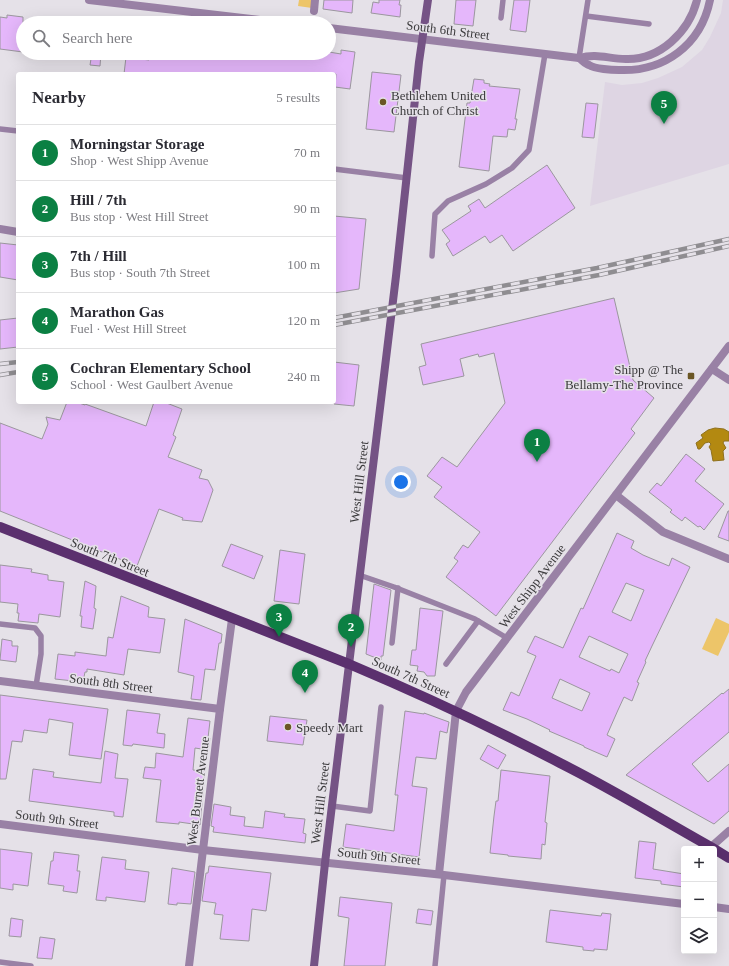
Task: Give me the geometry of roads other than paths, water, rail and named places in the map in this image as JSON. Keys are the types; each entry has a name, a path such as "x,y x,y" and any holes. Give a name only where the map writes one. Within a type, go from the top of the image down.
{"main road":[{"name":"South 7th Street","path":"0,527 349,664 456,711 562,763 709,846"},
{"name":"South 7th Street","path":"717,851 729,858"}],"street":[{"path":"89,0 225,16"},
{"path":"314,11 315,0"},
{"name":"West Hill Street","path":"314,966 407,178 419,62 428,0"},
{"path":"579,58 591,55 625,59 647,56 672,42 682,32 692,16 697,0"},
{"path":"579,58 590,66 613,70 630,70 650,67 668,60 692,39 706,14 710,0"},
{"name":"South 6th Street","path":"336,29 579,58"},
{"path":"0,230 16,232"},
{"name":"West Shipp Avenue","path":"442,875 456,711 466,692 712,369 726,355 729,346"},
{"path":"712,369 729,380"},
{"path":"616,495 663,532 729,559"},
{"name":"West Burnett Avenue","path":"189,966 232,619"},
{"name":"South 8th Street","path":"0,681 220,709"},
{"name":"South 9th Street","path":"0,824 203,850 442,875 681,904"},
{"path":"712,846 729,831"},
{"path":"717,907 729,909"}],"lane":[{"path":"501,18 503,0"},
{"path":"579,58 588,0"},
{"path":"586,16 649,24"},
{"path":"432,256 435,214 448,201 486,184 512,168 529,150 545,54"},
{"path":"0,129 16,131"},
{"path":"336,169 407,178"},
{"path":"359,575 398,588 478,621 507,638"},
{"path":"392,643 398,588"},
{"path":"446,664 478,621"},
{"path":"0,624 35,628 41,636 41,654 36,686"},
{"path":"332,806 370,810 381,707"},
{"path":"435,966 442,875"},
{"path":"0,962 31,966"}],"railway":[{"path":"336,318 597,268 729,239"},
{"path":"336,325 599,275 729,246"},
{"path":"0,364 16,362"},
{"path":"0,375 16,372"}],"place":[{"name":"Bethlehem United Church of Christ","path":"383,102"},
{"name":"Cochran Elementary School","path":"664,124"},
{"name":"Shipp @ The Bellamy-The Province","path":"691,376"},
{"name":"Morningstar Storage","path":"537,462"},
{"name":"7th / Hill","path":"279,637"},
{"name":"Hill / 7th","path":"351,647"},
{"name":"Marathon Gas","path":"305,693"},
{"name":"Speedy Mart","path":"288,727"}]}
